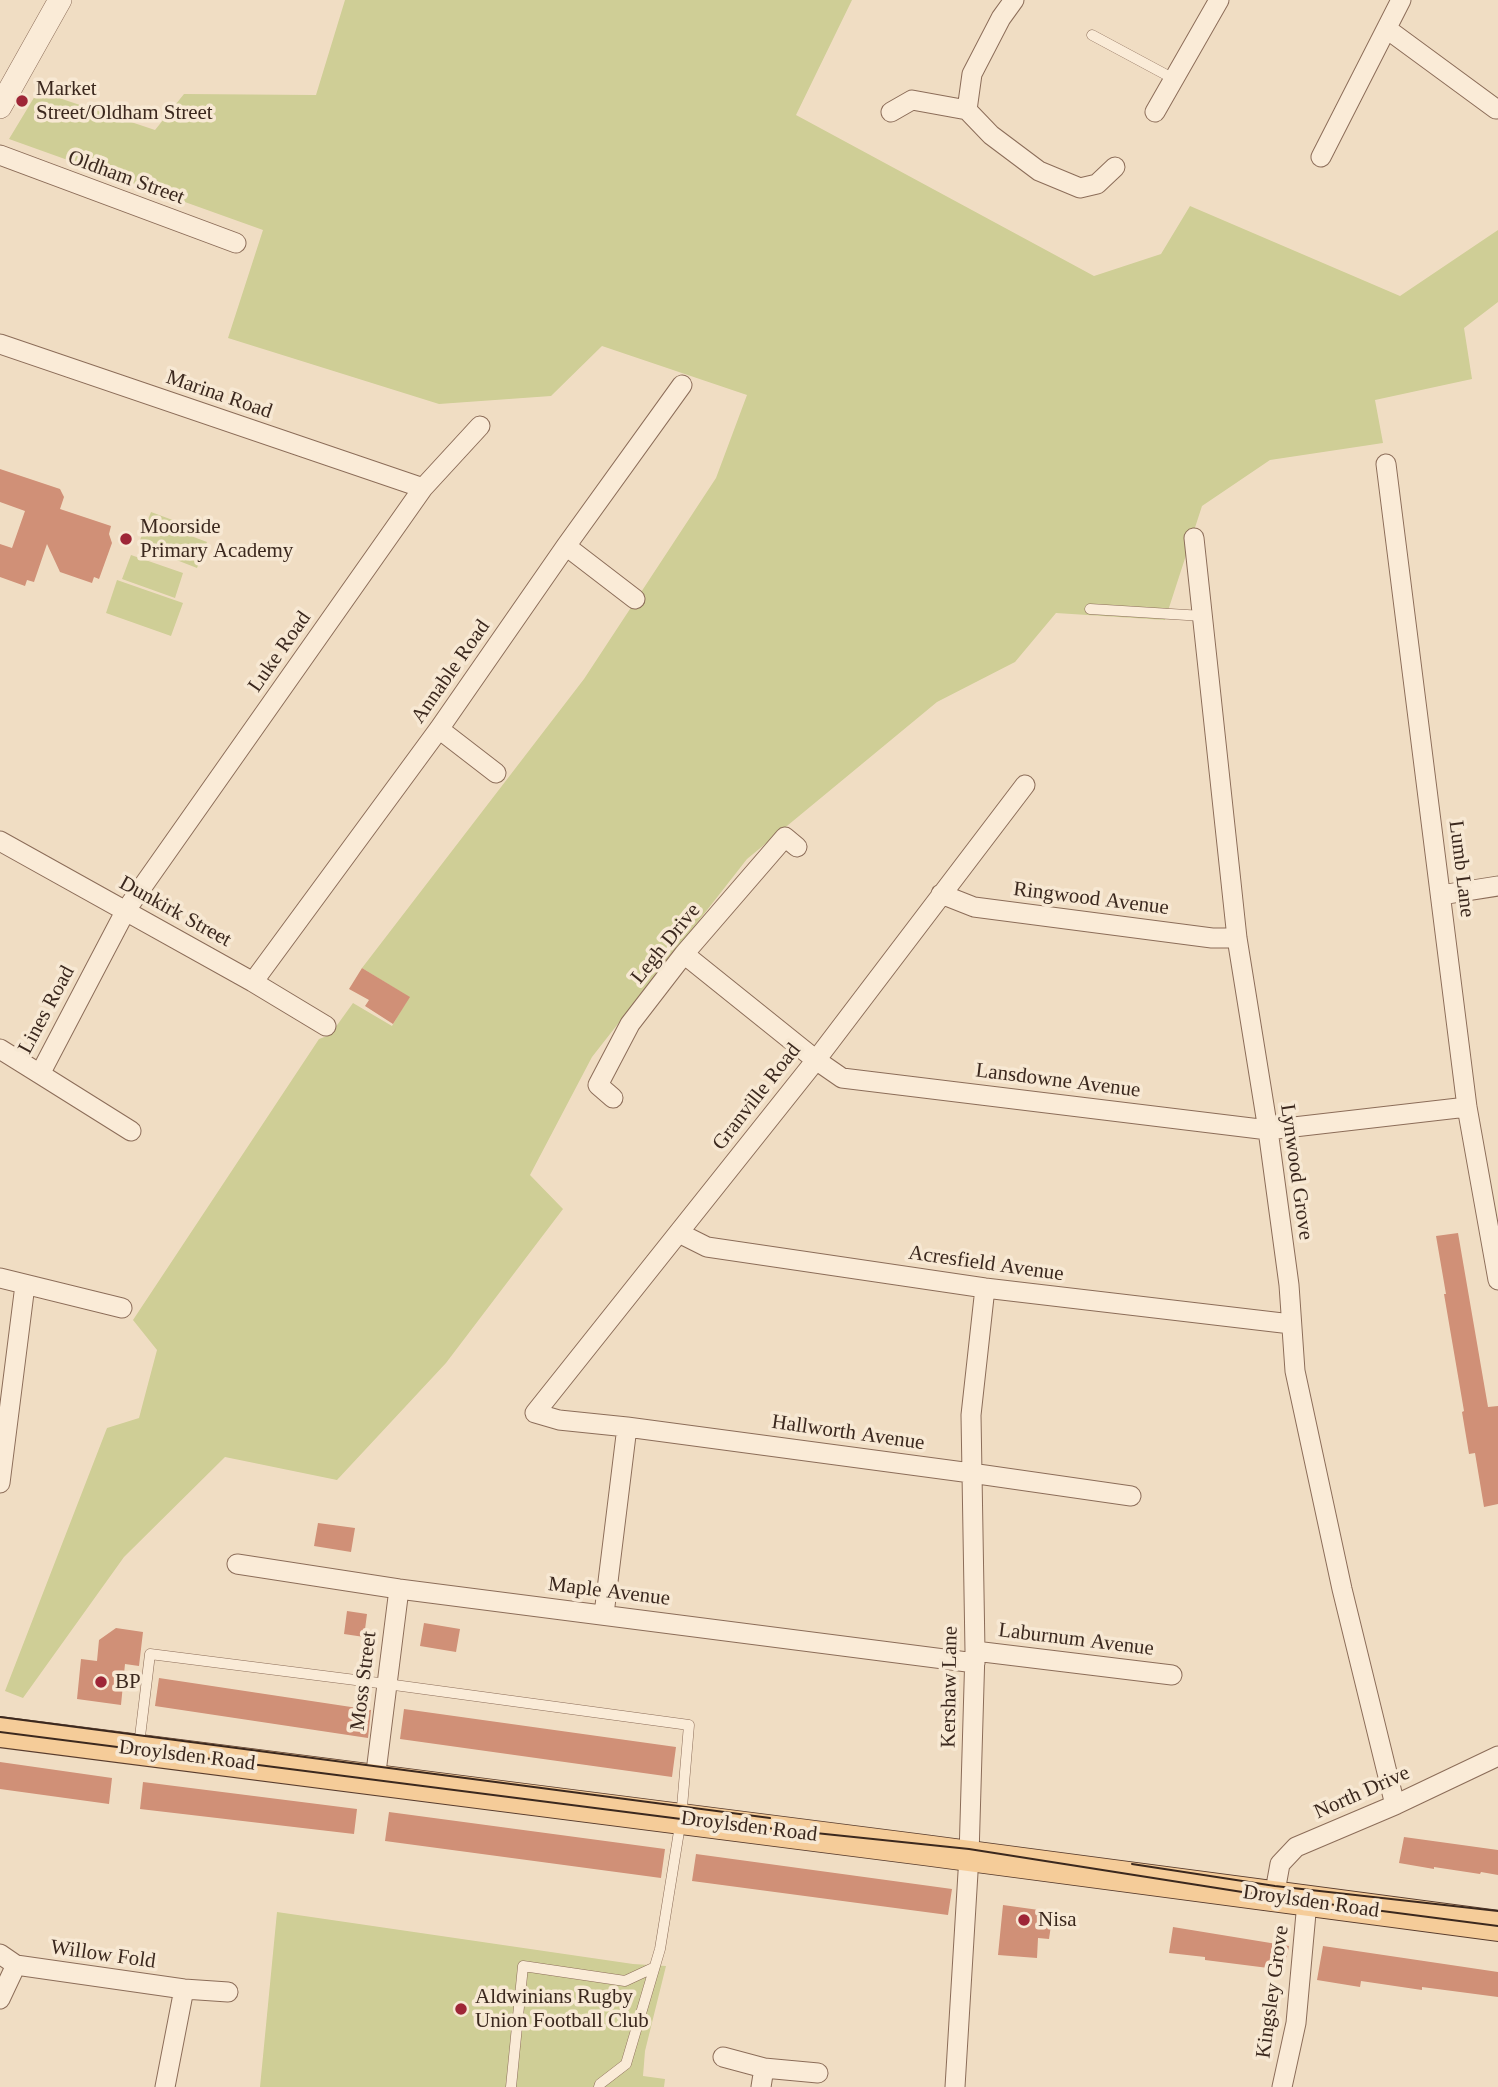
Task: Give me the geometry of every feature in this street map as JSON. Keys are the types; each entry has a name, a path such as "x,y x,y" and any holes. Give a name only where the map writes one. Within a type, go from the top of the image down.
{"main road":[{"name":"Droylsden Road","path":"0,1732 1498,1926"}],"street":[{"path":"0,107 60,0"},
{"path":"967,110 972,74 1001,18 1014,0"},
{"path":"1155,112 1219,0"},
{"path":"1321,157 1401,0"},
{"path":"1387,29 1496,109"},
{"path":"891,112 912,100 967,110 990,135 1039,171 1080,188 1097,184 1115,167"},
{"name":"Oldham Street","path":"0,155 236,243"},
{"name":"Marina Road","path":"0,344 423,488"},
{"name":"Annable Road","path":"253,982 439,729 682,385"},
{"name":"Luke Road","path":"126,911 423,488 480,426"},
{"name":"Lumb Lane","path":"1387,464 1468,1107 1490,1185 1498,1280"},
{"name":"Lynwood Grove","path":"1195,538 1237,937 1268,1130 1289,1285 1295,1371 1342,1589 1395,1805"},
{"path":"566,546 635,598"},
{"path":"439,729 496,773"},
{"name":"Granville Road","path":"559,1420 535,1413 816,1060 1025,785"},
{"name":"Legh Drive","path":"613,1098 598,1085 631,1024 684,954 785,837 797,847"},
{"name":"Dunkirk Street","path":"0,841 253,982 326,1026"},
{"path":"1441,895 1498,886"},
{"name":"Ringwood Avenue","path":"941,894 974,907 1212,938 1237,937"},
{"name":"Lines Road","path":"126,911 40,1074 131,1131"},
{"name":"Lansdowne Avenue","path":"684,954 842,1078 1268,1130 1468,1107"},
{"path":"0,1049 40,1074"},
{"name":"Acresfield Avenue","path":"679,1233 707,1247 985,1288 1291,1324"},
{"path":"0,1278 121,1308"},
{"path":"0,1483 25,1285"},
{"name":"Kershaw Lane","path":"955,2087 969,1856 975,1657 971,1415 985,1288"},
{"name":"Hallworth Avenue","path":"559,1420 1130,1496"},
{"path":"604,1614 627,1427"},
{"name":"Maple Avenue","path":"237,1564 399,1589 975,1657"},
{"name":"Moss Street","path":"375,1780 399,1589"},
{"name":"Laburnum Avenue","path":"975,1657 1172,1675"},
{"name":"North Drive","path":"1274,1897 1280,1864 1296,1847 1395,1805 1498,1756"},
{"name":"Kingsley Grove","path":"1282,2087 1296,2023 1307,1902"},
{"name":"Willow Fold","path":"0,1999 8,1960 184,1989 228,1992"},
{"path":"165,2087 184,1989"},
{"path":"723,2057 762,2078 818,2073"}],"lane":[{"path":"1092,35 1174,79"},
{"path":"1090,609 1203,616"},
{"path":"138,1749 150,1654 689,1725 681,1819 660,1949 626,2064 599,2087"},
{"path":"511,2087 523,1966 625,1981 653,1968"}],"shaded area":[{"path":"345,0 852,0 796,115 1094,276 1161,254 1190,206 1400,296 1498,230 1498,302 1464,328 1472,379 1375,400 1383,443 1270,460 1202,506 1165,620 1056,613 1015,662 937,702 747,859 592,1057 530,1175 563,1209 446,1363 337,1480 225,1457 124,1557 23,1698 5,1691 107,1428 139,1418 157,1350 133,1320 319,1039 330,1035 353,1003 392,1026 409,997 362,968 584,679 716,478 747,395 602,346 551,396 439,404 228,338 263,230 9,139 38,91 155,130 184,94 316,95"},
{"path":"151,512 186,525 191,536 207,542 197,568 138,545"},
{"path":"131,555 183,573 175,598 122,579"},
{"path":"117,580 183,603 171,636 106,613"},
{"name":"Aldwinians Rugby Union Football Club","path":"277,1912 633,1964 666,1966 645,2051 643,2076 665,2079 664,2087 260,2087"}],"building":[{"path":"0,469 60,489 64,497 60,509 111,526 109,534 112,543 99,579 94,577 92,583 60,572 47,544 34,582 27,580 25,586 0,577 0,544 12,548 25,511 0,502"},
{"path":"362,968 410,997 393,1024 365,1006 369,1000 349,989"},
{"path":"1458,1233 1488,1407 1498,1406 1498,1504 1484,1507 1475,1453 1469,1454 1436,1236"},
{"path":"318,1523 355,1528 351,1552 314,1546"},
{"path":"347,1611 367,1614 364,1637 344,1634"},
{"path":"424,1623 460,1629 456,1652 420,1646"},
{"name":"BP","path":"116,1628 143,1632 139,1666 125,1664 121,1705 77,1699 81,1659 97,1661 99,1640"},
{"path":"159,1678 371,1710 368,1738 155,1706"},
{"path":"404,1709 676,1747 672,1777 400,1739"},
{"path":"0,1762 112,1778 109,1804 0,1789"},
{"path":"143,1782 357,1809 354,1834 140,1809"},
{"path":"389,1812 665,1849 661,1878 385,1841"},
{"path":"1404,1837 1498,1850 1498,1875 1399,1863"},
{"path":"696,1854 952,1889 948,1915 692,1881"},
{"path":"1003,1905 1053,1912 1049,1939 1038,1938 1037,1958 998,1955"},
{"path":"1173,1927 1289,1946 1284,1970 1169,1953"},
{"path":"1323,1946 1498,1972 1498,1997 1361,1981 1360,1987 1317,1980"}],"tram line":[{"path":"0,1717 770,1818"},
{"path":"0,1732 681,1819 969,1849 1274,1897 1498,1926"},
{"path":"1132,1864 1275,1886 1498,1911"}],"place":[{"name":"Market Street/Oldham Street","path":"22,101"},
{"name":"Moorside Primary Academy","path":"126,539"},
{"name":"BP","path":"101,1682"},
{"name":"Nisa","path":"1024,1920"},
{"name":"Aldwinians Rugby Union Football Club","path":"461,2009"}]}
